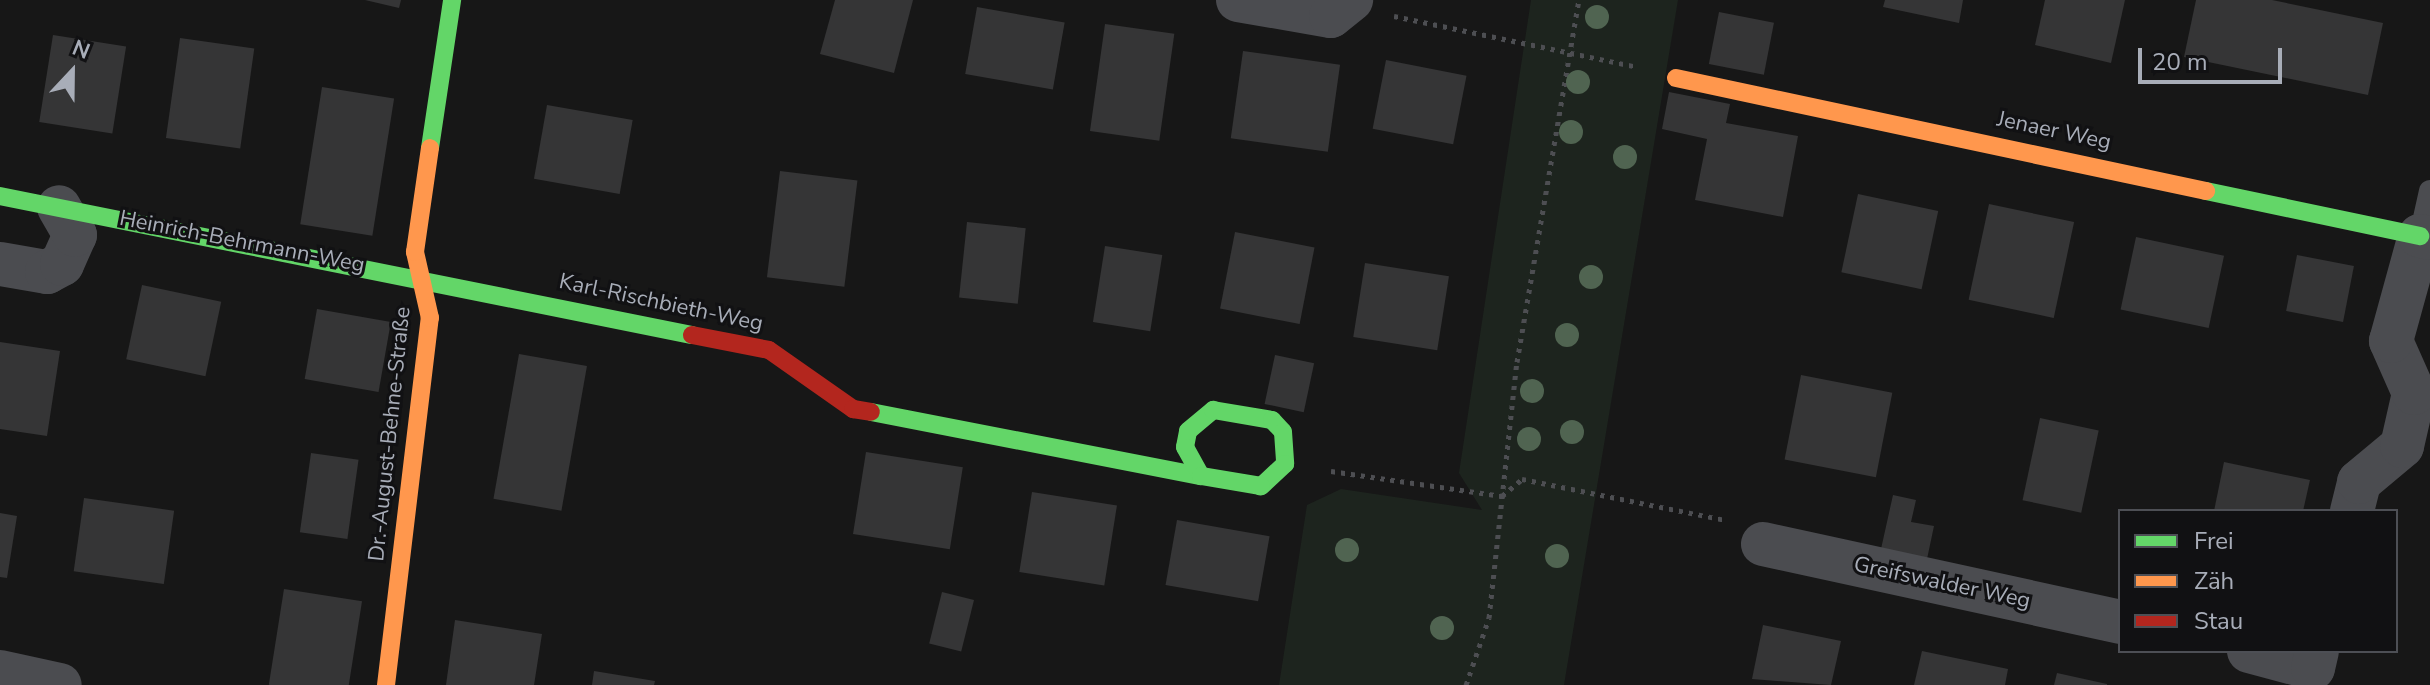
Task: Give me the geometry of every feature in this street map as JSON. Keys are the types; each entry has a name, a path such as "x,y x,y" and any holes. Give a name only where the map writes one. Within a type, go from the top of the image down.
{"street":[{"name":"Dr.-August-Behne-Straße","path":"386,685 430,318 425,278 415,252 452,0"},
{"path":"1258,2 1331,16 1348,4"},
{"name":"Jenaer Weg","path":"1676,78 2425,237"},
{"name":"Heinrich-Behrmann-Weg","path":"0,196 425,278"},
{"path":"0,264 47,272 62,264 75,235 59,207"},
{"path":"2352,509 2359,482 2402,446 2414,393 2391,341 2425,237"},
{"name":"Karl-Rischbieth-Weg","path":"425,278 769,350 853,409 1261,486 1285,464"},
{"path":"1201,476 1190,463 1187,439 1198,418 1213,410 1272,420 1283,432 1285,464"},
{"name":"Greifswalder Weg","path":"1763,544 2118,622"},
{"path":"2257,653 2313,668 2317,653"},
{"path":"0,672 60,685"}],"lane":[{"path":"2425,237 2430,191"}],"path":[{"path":"1466,685 1489,618 1502,496 1568,48 1579,0"},
{"path":"1348,4 1568,48 1640,68"},
{"path":"1285,464 1502,496 1522,479 1731,521 1763,544"}],"shaded area":[{"path":"1531,0 1678,0 1564,685 1279,685 1307,505 1341,489 1482,510 1459,473"}],"building":[{"path":"365,0 401,0 399,8"},
{"path":"835,0 913,0 894,73 820,54"},
{"path":"1885,0 1963,0 1959,23 1883,7"},
{"path":"2045,0 2125,0 2111,63 2035,45"},
{"path":"2196,0 2272,0 2383,23 2368,95 2184,57"},
{"path":"977,7 1065,22 1053,89 965,74"},
{"path":"1719,12 1774,23 1764,75 1709,64"},
{"path":"1105,24 1174,34 1159,141 1090,131"},
{"path":"53,35 126,47 112,133 39,122"},
{"path":"180,38 254,48 240,148 166,138"},
{"path":"1243,51 1340,65 1328,152 1231,138"},
{"path":"1386,60 1466,76 1453,144 1373,129"},
{"path":"322,87 394,98 372,236 300,224"},
{"path":"1669,92 1730,104 1726,123 1798,136 1783,217 1695,200 1707,139 1662,129"},
{"path":"547,105 633,120 620,194 534,179"},
{"path":"780,171 857,181 844,287 767,277"},
{"path":"1858,194 1938,211 1922,289 1841,272"},
{"path":"1989,204 2074,222 2054,318 1969,300"},
{"path":"967,222 1026,228 1018,304 959,298"},
{"path":"1235,232 1315,247 1300,324 1220,309"},
{"path":"2136,237 2224,256 2209,328 2121,309"},
{"path":"1105,246 1162,255 1150,331 1093,322"},
{"path":"2297,255 2354,266 2343,322 2286,311"},
{"path":"1365,263 1449,276 1437,350 1353,337"},
{"path":"142,285 221,302 205,376 126,359"},
{"path":"317,309 391,322 379,392 305,379"},
{"path":"0,342 60,351 47,436 0,429"},
{"path":"519,354 587,366 561,511 493,499"},
{"path":"1275,355 1314,363 1304,412 1265,404"},
{"path":"1801,375 1892,393 1876,477 1785,459"},
{"path":"2040,418 2099,430 2081,513 2023,500"},
{"path":"866,452 963,467 950,549 853,534"},
{"path":"311,453 359,460 347,539 300,532"},
{"path":"2224,462 2310,480 2303,509 2214,509"},
{"path":"1032,492 1117,505 1104,585 1019,572"},
{"path":"1893,495 1916,500 1911,522 1934,526 1927,559 1881,549"},
{"path":"84,498 174,511 164,584 74,571"},
{"path":"0,513 17,516 7,578 0,577"},
{"path":"1177,520 1270,536 1258,601 1166,585"},
{"path":"284,589 362,601 349,685 269,685"},
{"path":"942,592 974,600 961,651 929,643"},
{"path":"455,620 542,634 534,685 446,685"},
{"path":"1763,625 1841,641 1831,685 1752,679"},
{"path":"1922,651 2008,669 2005,685 1914,685"},
{"path":"594,671 655,681 654,685 592,685"},
{"path":"2057,673 2107,684 2107,685 2054,685"}],"traffic: fast":[{"path":"430,148 452,0"},
{"path":"2206,191 2420,236"},
{"path":"0,196 692,335"},
{"path":"871,412 1201,476 1185,447 1188,431 1213,410 1272,420 1283,432 1285,464 1261,486 1201,476"}],"traffic: slow":[{"path":"1676,78 2206,191"},
{"path":"386,685 430,318 415,252 430,148"}],"traffic: jam":[{"path":"692,335 769,350 853,409 871,412"}]}
